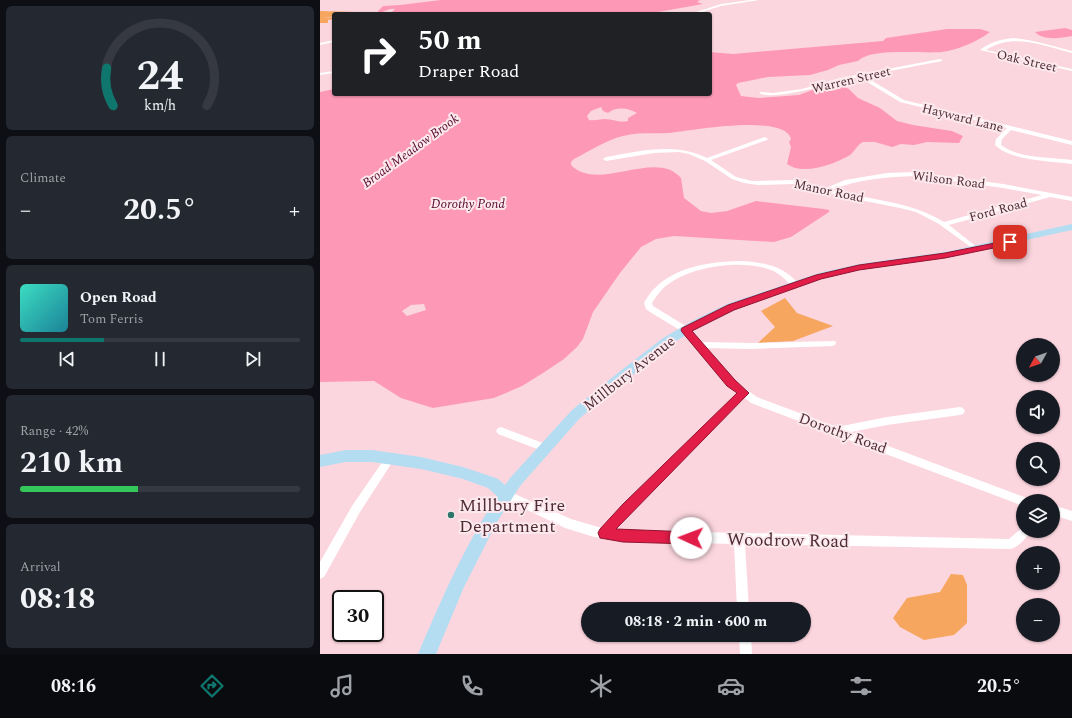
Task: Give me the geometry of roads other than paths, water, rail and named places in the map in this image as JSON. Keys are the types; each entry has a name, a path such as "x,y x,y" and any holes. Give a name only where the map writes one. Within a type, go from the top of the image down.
{"main road":[{"name":"Millbury Avenue","path":"427,654 458,581 492,517 506,495 545,448 576,414 667,341 731,307 841,271 976,249 1072,227"},
{"path":"320,460 353,456 390,458 463,473 492,483 506,495"}],"street":[{"path":"698,12 721,5 757,0"},
{"name":"Oak Street","path":"1072,52 1013,39 999,42 982,50 1072,70"},
{"path":"321,43 332,41"},
{"name":"Warren Street","path":"761,93 777,94 802,90 825,82 940,60"},
{"path":"320,74 332,72"},
{"name":"Hayward Lane","path":"861,76 902,101 1072,143"},
{"path":"1009,128 1000,139 998,145 1004,150 1024,155 1072,162"},
{"path":"707,160 765,139"},
{"name":"Manor Road","path":"606,159 672,150 688,152 707,160 735,180 756,184 794,182 902,206 925,214 944,224 976,249"},
{"name":"Wilson Road","path":"826,190 845,182 887,175 915,174 961,179 1072,199"},
{"name":"Ford Road","path":"944,224 1051,195"},
{"path":"686,330 653,310 649,307 648,303 653,294 673,278 689,271 708,265 746,263 760,264 777,270 795,285"},
{"name":"Dorothy Road","path":"686,330 731,383 754,400 770,407 838,430 1016,498"},
{"path":"698,345 751,346 832,343"},
{"path":"604,533 627,508 744,393"},
{"path":"838,430 887,420 960,411"},
{"path":"501,431 545,448"},
{"path":"320,573 356,509 390,458"},
{"name":"Woodrow Road","path":"506,495 569,524 594,532 623,536 1011,544 1017,538"},
{"path":"1060,512 1070,516"},
{"path":"1060,515 1070,516"},
{"path":"739,539 743,602"},
{"path":"745,642 746,654"}],"water":[{"path":"441,0 700,0 697,2 703,4 658,12 392,12 395,9 382,12 378,11 383,6"},
{"path":"1065,28 1072,30 1072,36 1047,38 1038,35 1035,32"},
{"name":"Dorothy Pond","path":"947,29 980,29 990,32 973,42 948,51 874,54 858,61 839,65 810,75 768,77 738,83 736,85 741,96 759,98 799,95 828,84 838,84 849,89 858,98 880,108 897,121 952,131 963,136 959,143 927,142 914,145 901,144 892,147 875,142 863,142 850,155 836,162 810,169 801,169 787,164 791,147 789,142 791,139 785,131 772,127 755,125 715,127 669,133 634,134 617,138 604,143 574,159 571,162 571,165 582,172 596,175 611,174 642,168 657,167 670,170 681,178 684,198 701,211 711,213 727,211 756,201 824,209 829,210 829,212 791,237 774,242 674,236 656,239 641,247 620,273 593,312 583,339 577,347 564,359 522,386 494,398 433,408 401,398 374,381 320,382 320,92 332,89 332,96 712,96 712,52 733,54 883,41 886,38","holes":["601,107 603,111 608,113 615,109 622,108 637,113 628,118 628,121 605,119 589,120 587,116 591,111","424,304 426,310 407,316 402,311 411,305"]}],"place":[{"name":"Millbury Fire Department","path":"451,515"}],"water label":[{"name":"Broad Meadow Brook","path":"410,150"}]}
